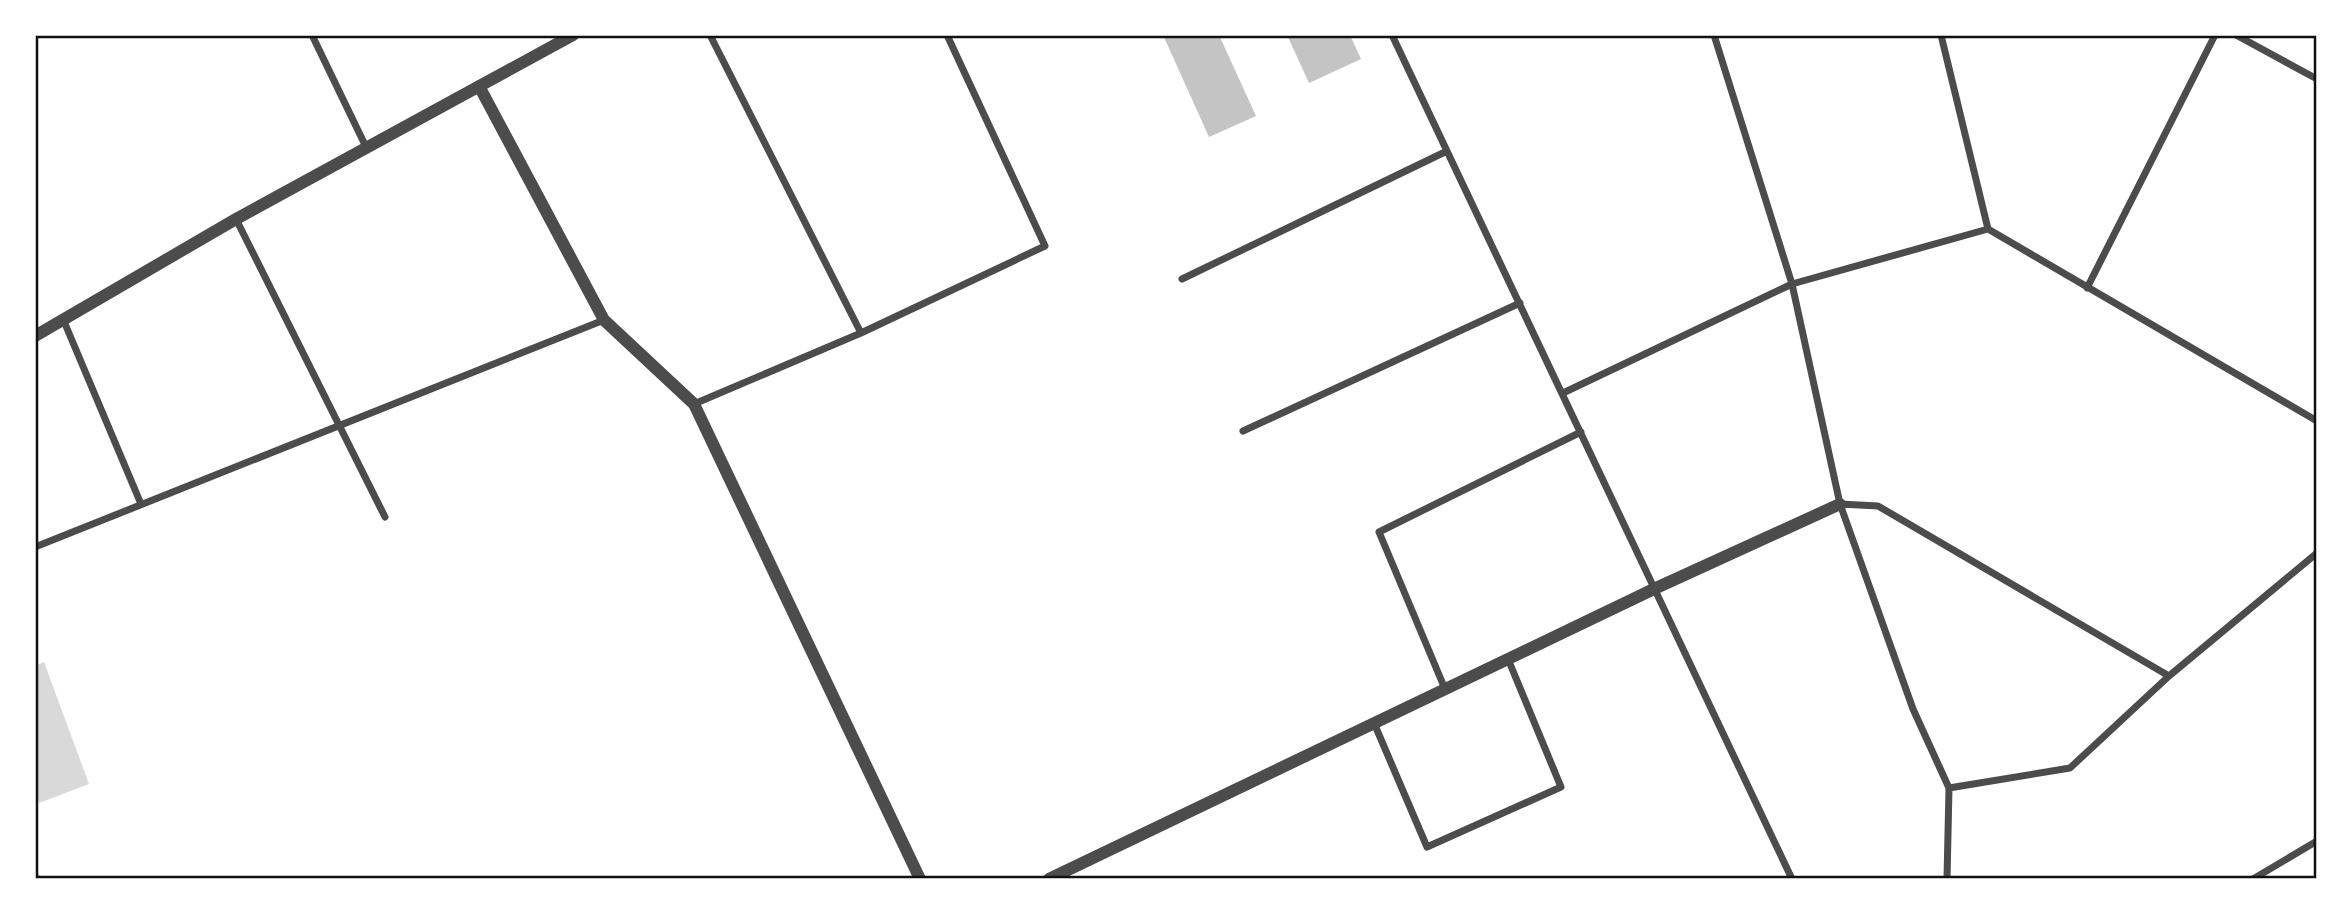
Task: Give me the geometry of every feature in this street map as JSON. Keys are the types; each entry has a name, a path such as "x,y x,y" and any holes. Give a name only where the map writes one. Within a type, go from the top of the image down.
{"street":[{"path":"312,35 366,147"},
{"path":"35,336 236,219 573,35"},
{"path":"710,35 861,333"},
{"path":"694,404 861,333 1045,246 947,35"},
{"path":"1392,35 1792,879"},
{"path":"1714,35 1792,284 1840,504 1913,709 1949,788 1947,879"},
{"path":"1941,35 1987,229 2317,421"},
{"path":"2087,288 2215,35"},
{"path":"2236,35 2317,79"},
{"path":"478,86 604,320 694,404 920,879"},
{"path":"1182,279 1447,151"},
{"path":"236,219 385,517"},
{"path":"1563,393 1792,284 1987,229"},
{"path":"1243,431 1520,303"},
{"path":"63,319 141,504"},
{"path":"35,547 604,320"},
{"path":"1445,689 1379,532 1581,432"},
{"path":"1049,879 1656,588 1840,504 1878,506 2169,676"},
{"path":"1949,788 2070,768 2169,676 2317,553"},
{"path":"1374,723 1427,847 1561,787 1508,659"},
{"path":"2253,879 2317,841"}],"shaded area":[{"path":"44,662 89,784 39,803 35,792 35,666"}],"building":[{"path":"1163,35 1219,35 1256,116 1209,137"},
{"path":"1287,35 1350,35 1361,59 1309,83"}]}
